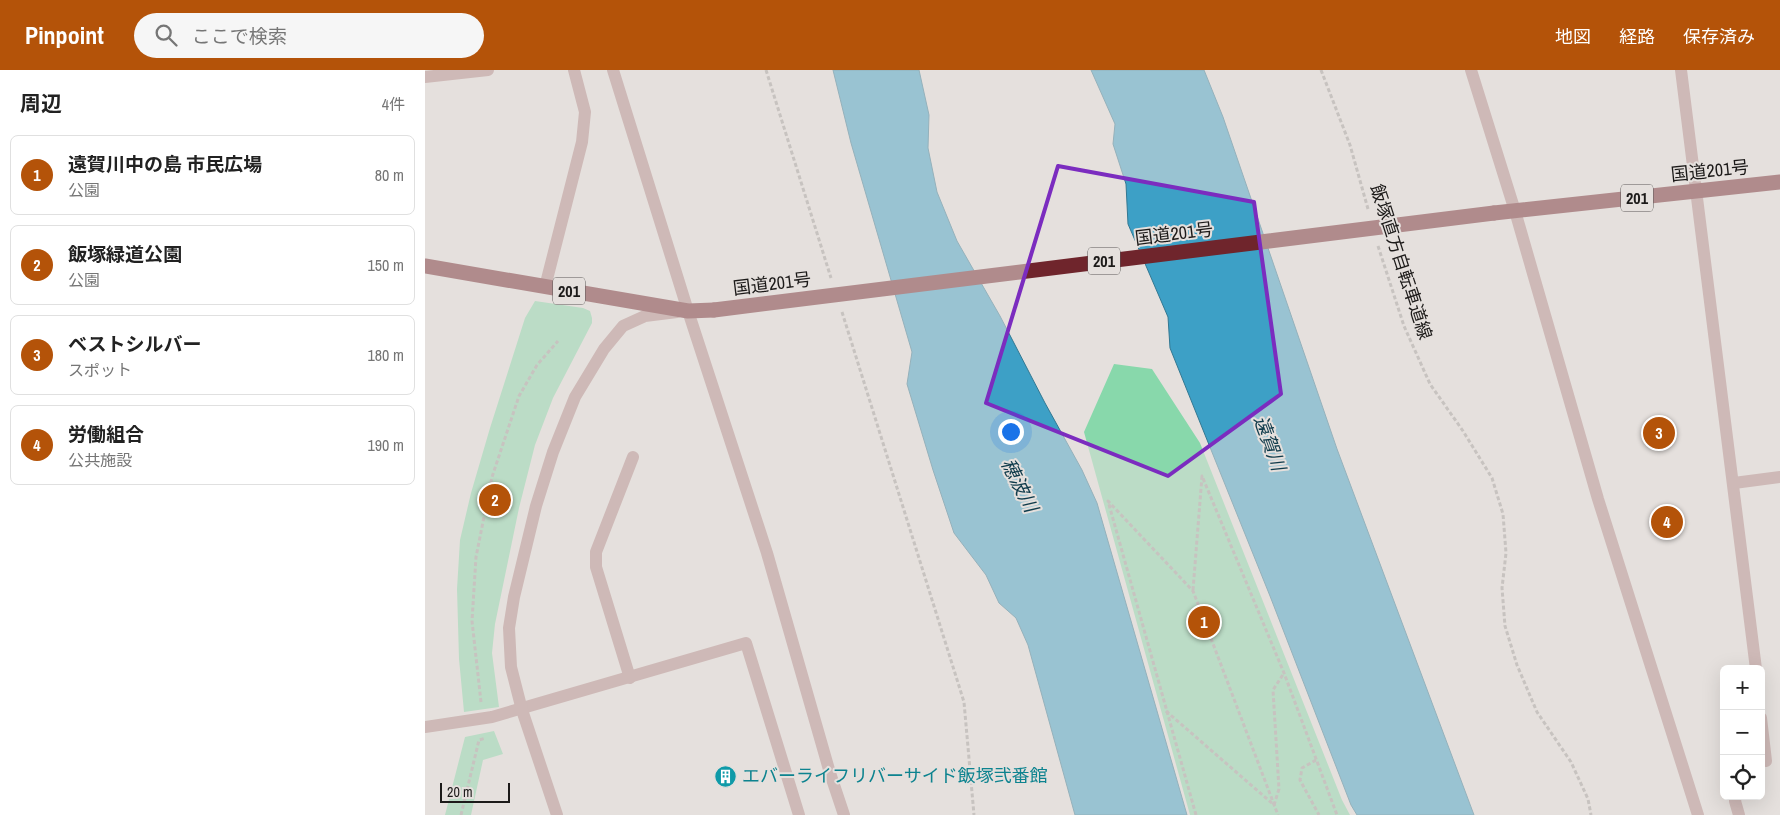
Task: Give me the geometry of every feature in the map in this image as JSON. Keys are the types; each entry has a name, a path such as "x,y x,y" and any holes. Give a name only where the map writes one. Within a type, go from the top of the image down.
{"highway":[{"name":"国道201号","path":"425,266 688,310 714,310 1494,213 1780,182"}],"street":[{"path":"425,76 488,70"},
{"path":"545,287 582,142 585,112 574,70"},
{"path":"613,70 767,553 843,815"},
{"path":"1471,70 1515,211 1598,499 1698,815"},
{"path":"1681,70 1734,482 1755,665"},
{"path":"557,815 522,710 511,667 509,628 536,506 553,452 575,397 603,349 623,326 645,316 688,310"},
{"path":"630,678 596,567 596,552 633,457"},
{"path":"1734,482 1780,477"},
{"path":"425,727 492,718 745,644 799,815"},
{"path":"1765,762 1780,759"},
{"path":"1735,800 1739,815"}],"path":[{"path":"766,70 834,287"},
{"name":"飯塚直方自転車道線","path":"1321,70 1350,145 1368,210"},
{"name":"飯塚直方自転車道線","path":"1375,237 1404,326 1430,384 1463,431 1492,478 1503,514 1506,553 1503,588 1505,626 1517,665 1537,712 1571,762 1588,799 1591,815"},
{"path":"840,306 964,702 973,815"},
{"path":"461,815 479,740 500,732 482,704 472,621 476,557 493,477 519,396 537,365 558,341"},
{"path":"1193,591 1201,476 1284,673 1337,815"},
{"path":"1196,815 1108,501 1193,591 1278,815"},
{"path":"1274,805 1279,789 1273,690 1284,673"},
{"path":"1166,710 1274,805"},
{"path":"1316,760 1302,768 1301,780 1319,815"}],"highlighted area":[{"path":"1058,166 1254,202 1281,394 1168,476 986,403"}],"green space":[{"path":"535,301 583,308 590,311 592,323 553,398 535,445 519,508 495,624 492,653 499,707 464,712 459,659 457,589 460,540 471,493 490,428 525,318"},
{"path":"1114,364 1152,369 1200,443 1342,800 1350,815 1190,815 1084,432"},
{"path":"494,731 503,754 483,760 471,815 445,815 465,737"}],"water":[{"name":"穂波川","path":"833,70 919,70 929,115 928,148 937,192 957,241 1000,316 1082,470 1097,503 1187,815 1075,815 1028,645 1016,618 999,603 986,575 954,533 933,470 907,384 912,352 851,143"},
{"name":"遠賀川","path":"1091,70 1204,70 1223,117 1337,449 1474,815 1357,815 1351,805 1270,596 1170,348 1168,317 1128,224 1126,184 1113,144 1115,124"}],"place":[{"name":"ベストシルバー","path":"1659,433"},
{"name":"飯塚緑道公園","path":"495,500"},
{"name":"労働組合","path":"1667,522"},
{"name":"遠賀川中の島 市民広場","path":"1204,622"},
{"name":"エバーライフリバーサイド飯塚弐番館","path":"726,776"}]}
